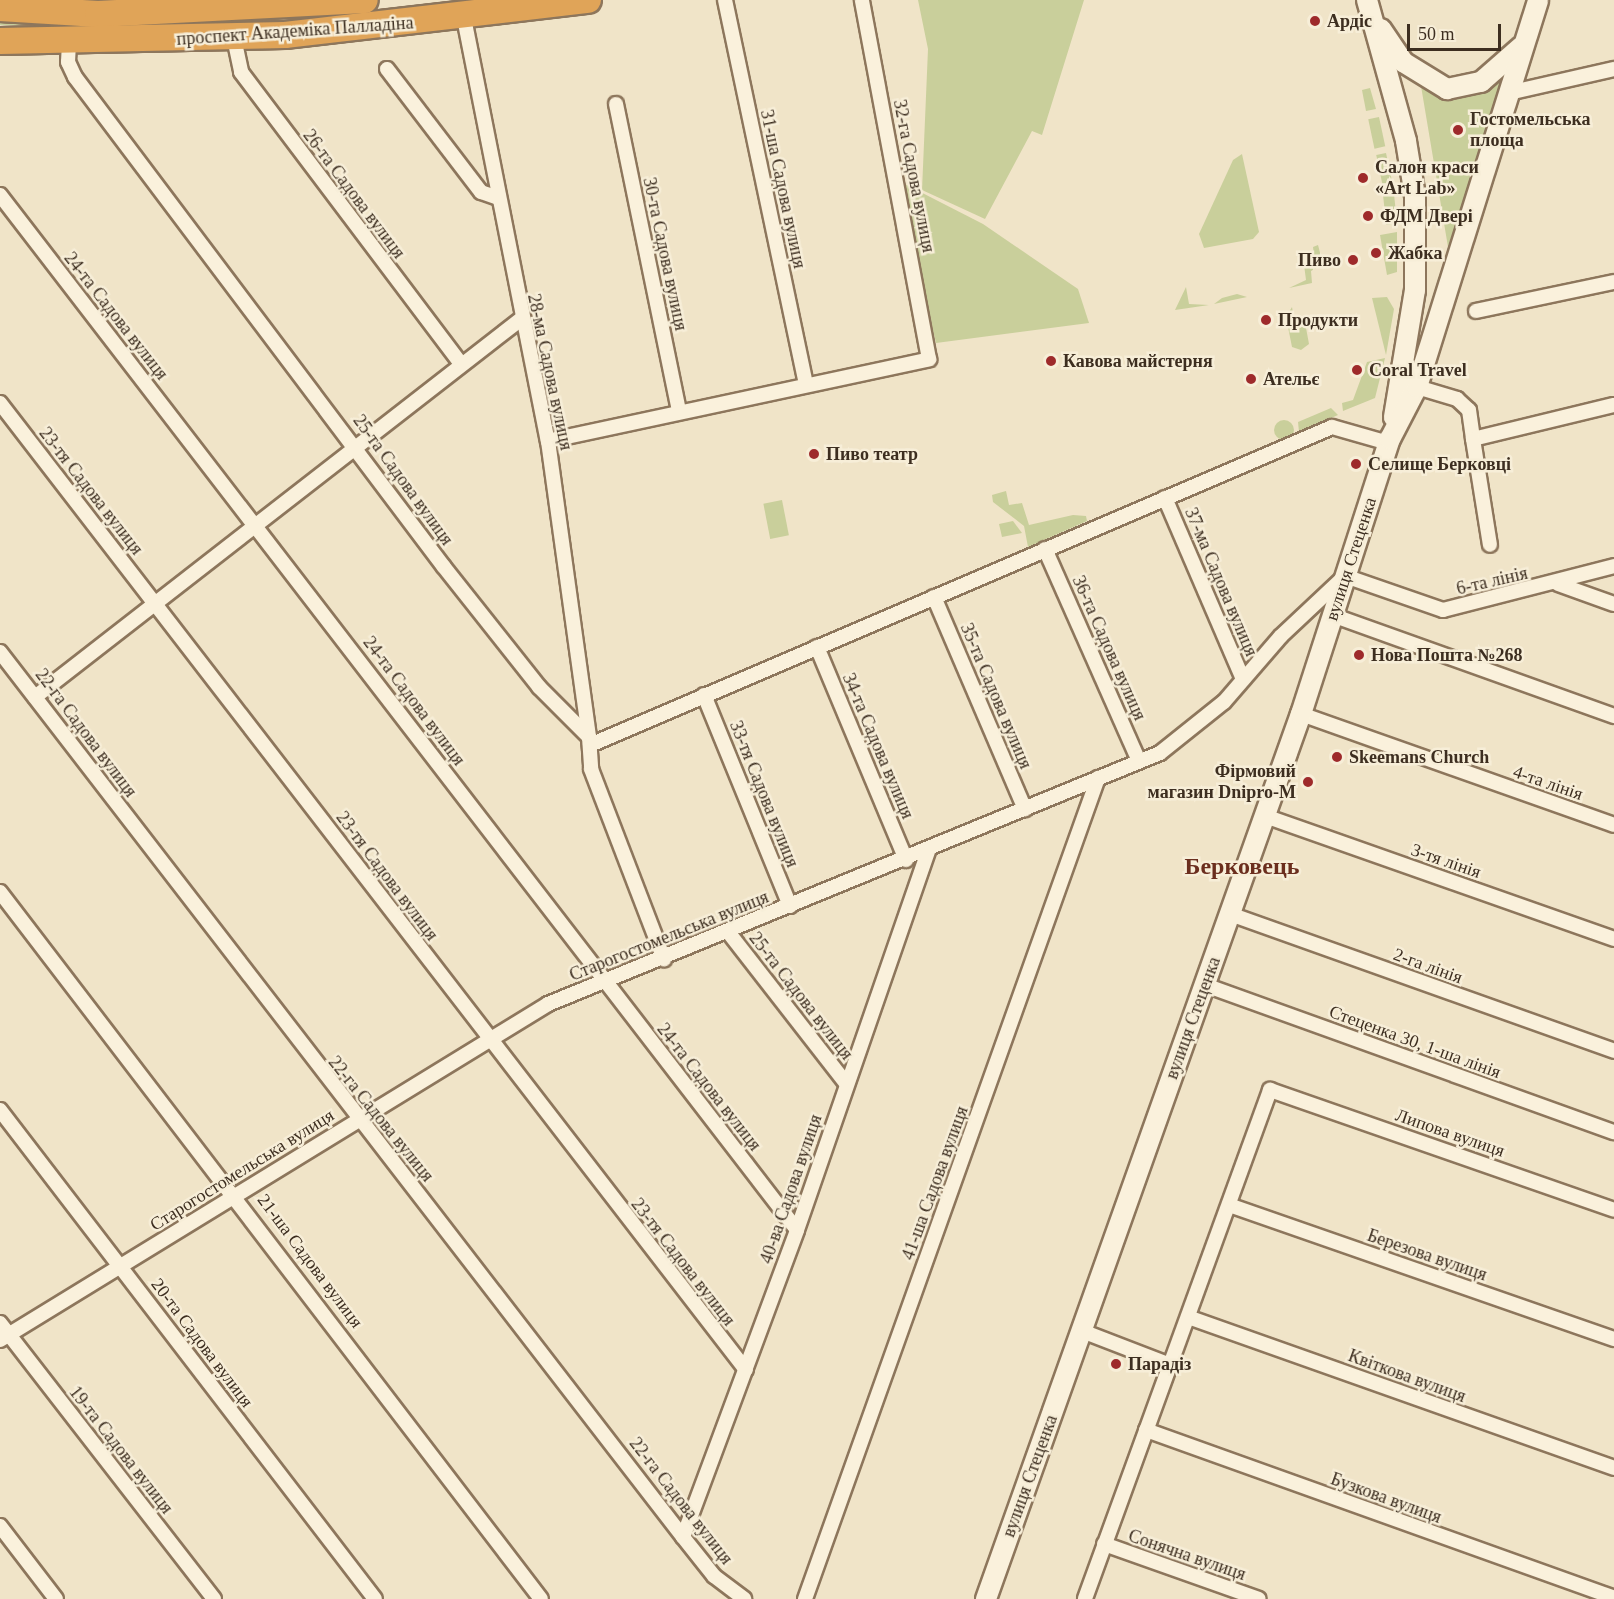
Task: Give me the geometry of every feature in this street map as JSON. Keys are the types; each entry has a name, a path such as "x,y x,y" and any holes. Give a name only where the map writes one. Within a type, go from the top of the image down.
{"highway":[{"name":"проспект Академіка Палладіна","path":"0,8 266,4 365,0"},
{"name":"проспект Академіка Палладіна","path":"0,42 69,43 234,38 464,18 588,0"}],"main road":[{"path":"1369,6 1403,62 1447,89 1481,82 1523,45 1539,0"},
{"name":"вулиця Стеценка","path":"1369,6 1406,141 1415,196 1414,295 1390,439"},
{"name":"вулиця Стеценка","path":"986,1599 1266,816 1390,439 1416,387 1523,45"}],"street":[{"name":"31-ша Садова вулиця","path":"725,0 806,385"},
{"name":"32-га Садова вулиця","path":"806,385 929,359 862,0"},
{"path":"95,42 99,7"},
{"name":"28-ма Садова вулиця","path":"464,18 521,319 548,441 590,741"},
{"name":"26-та Садова вулиця","path":"234,38 241,72 461,364"},
{"name":"25-та Садова вулиця","path":"69,43 68,62 75,77 539,687 590,741"},
{"path":"387,69 481,192 498,198"},
{"path":"1508,93 1614,69"},
{"name":"30-та Садова вулиця","path":"616,104 679,411"},
{"name":"24-та Садова вулиця","path":"0,195 255,523 797,1230"},
{"path":"1476,311 1614,282"},
{"path":"35,697 156,605 356,444 521,319"},
{"path":"548,441 806,385"},
{"path":"1416,387 1457,399 1469,410 1490,545"},
{"name":"23-тя Садова вулиця","path":"0,403 746,1370"},
{"path":"1473,438 1614,405"},
{"path":"663,959 599,794 590,741 818,647 1332,428 1390,439"},
{"name":"37-ма Садова вулиця","path":"1165,498 1244,679"},
{"name":"36-та Садова вулиця","path":"1045,549 1139,761"},
{"name":"6-та лінія","path":"1345,576 1443,610 1558,584 1614,566"},
{"name":"Старогостомельська вулиця","path":"4,1337 488,1038 605,981 729,933 1139,761 1196,728 1345,576"},
{"path":"1558,584 1614,604"},
{"name":"35-та Садова вулиця","path":"934,597 1024,809"},
{"path":"1332,615 1614,716"},
{"name":"34-та Садова вулиця","path":"818,647 906,860"},
{"name":"22-га Садова вулиця","path":"0,652 683,1537 714,1576 744,1599"},
{"name":"33-тя Садова вулиця","path":"704,695 790,906"},
{"name":"4-та лінія","path":"1301,714 1614,825"},
{"name":"41-ша Садова вулиця","path":"805,1599 1098,778"},
{"name":"3-тя лінія","path":"1266,816 1614,939"},
{"name":"40-ва Садова вулиця","path":"683,1537 797,1230 845,1082 928,851"},
{"name":"21-ша Садова вулиця","path":"0,892 237,1194 541,1599"},
{"name":"2-га лінія","path":"1230,914 1614,1051"},
{"name":"25-та Садова вулиця","path":"729,933 845,1082"},
{"name":"Стеценка 30, 1-ша лінія","path":"1205,985 1614,1132"},
{"name":"Липова вулиця","path":"1229,1205 1266,1095 1274,1090 1614,1209"},
{"name":"20-та Садова вулиця","path":"0,1110 375,1599"},
{"path":"1085,1599 1229,1205"},
{"name":"Березова вулиця","path":"1229,1205 1614,1339"},
{"name":"Квіткова вулиця","path":"1188,1317 1614,1468"},
{"name":"19-та Садова вулиця","path":"0,1323 4,1337 214,1599"},
{"path":"1082,1331 1170,1365"},
{"name":"Бузкова вулиця","path":"1146,1430 1614,1598"},
{"path":"0,1526 56,1599"},
{"name":"Сонячна вулиця","path":"1104,1544 1259,1599"}],"green space":[{"path":"918,0 1084,0 1042,135 1032,131 985,219 922,190 928,49"},
{"path":"0,18 75,24 76,26 0,25"},
{"path":"1503,78 1448,247 1421,86 1433,92"},
{"path":"1370,88 1376,109 1366,111 1362,90"},
{"path":"1379,117 1385,146 1374,149 1368,119"},
{"path":"1386,153 1393,186 1383,188 1376,155"},
{"path":"1242,154 1259,232 1253,239 1204,248 1199,234 1233,160"},
{"path":"897,180 983,224 1078,289 1089,323 936,343"},
{"path":"1394,194 1397,224 1386,225 1383,195"},
{"path":"1397,232 1397,272 1387,275 1380,235"},
{"path":"1318,245 1323,264 1311,271 1312,283 1289,288 1306,280 1303,257 1314,255 1313,247"},
{"path":"1186,287 1189,304 1209,305 1175,310"},
{"path":"1237,294 1247,297 1214,304 1222,298"},
{"path":"1387,297 1394,309 1386,355 1372,298"},
{"path":"1292,307 1294,319 1304,317 1309,344 1301,350 1292,347 1286,317"},
{"path":"1385,358 1375,398 1343,411 1342,403 1353,400 1367,362"},
{"path":"1331,408 1338,415 1299,432 1298,422"},
{"path":"1284,420 1291,423 1294,430 1291,437 1284,440 1277,437 1274,430 1277,423"},
{"path":"1006,491 1009,505 1022,503 1029,525 1073,515 1086,516 1087,521 1028,547 1024,526 993,502 992,495"},
{"path":"782,500 789,535 770,539 763,504"},
{"path":"1013,521 1022,533 1002,537 999,524"}],"place":[{"name":"Ардіс","path":"1315,21"},
{"name":"Гостомельська площа","path":"1458,130"},
{"name":"Салон краси «Art Lab»","path":"1363,178"},
{"name":"ФДМ Двері","path":"1368,216"},
{"name":"Жабка","path":"1376,253"},
{"name":"Пиво","path":"1353,260"},
{"name":"Продукти","path":"1266,320"},
{"name":"Кавова майстерня","path":"1051,361"},
{"name":"Coral Travel","path":"1357,370"},
{"name":"Ательє","path":"1251,379"},
{"name":"Пиво театр","path":"814,454"},
{"name":"Селище Берковці","path":"1356,464"},
{"name":"Нова Пошта №268","path":"1359,655"},
{"name":"Skeemans Church","path":"1337,757"},
{"name":"Фірмовий магазин Dnipro-M","path":"1308,782"},
{"name":"Парадіз","path":"1116,1364"}],"district":[{"name":"Берковець","path":"1242,867"}]}
